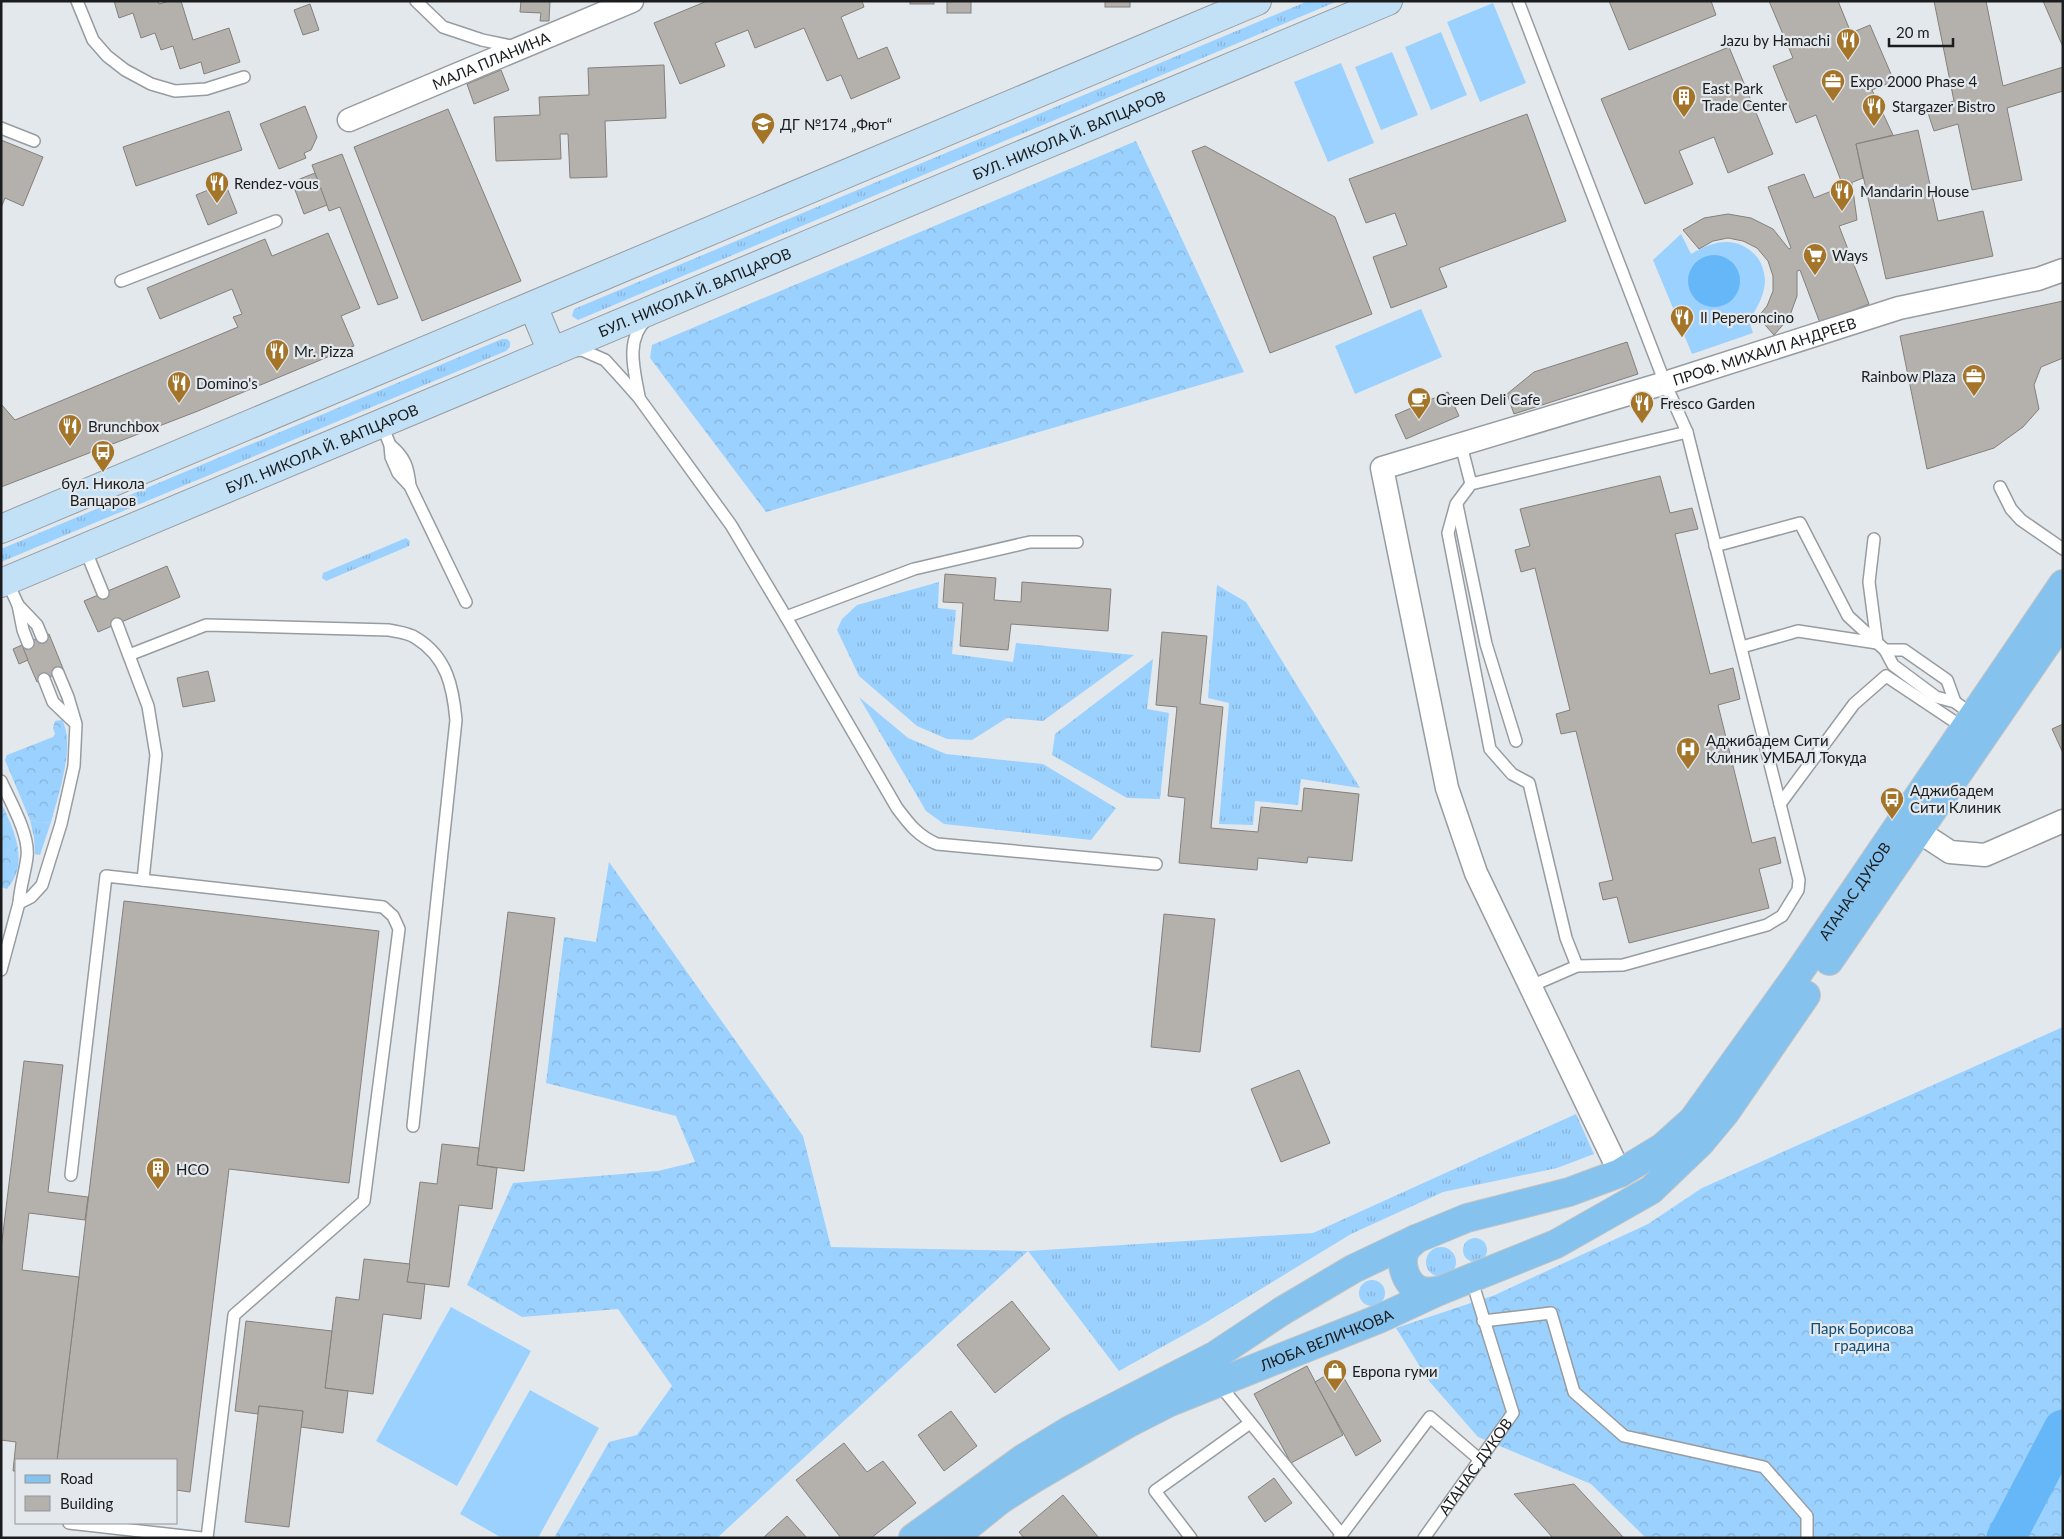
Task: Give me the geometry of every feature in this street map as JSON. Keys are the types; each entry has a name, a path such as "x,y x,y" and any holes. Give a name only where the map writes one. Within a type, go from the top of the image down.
{"main road":[{"path":"4,529 1256,1"},
{"name":"БУЛ. НИКОЛА Й. ВАПЦАРОВ","path":"4,582 85,548 385,434 552,352 1388,1"},
{"path":"533,306 552,352"},
{"name":"АТАНАС ДУКОВ","path":"1620,1173 1663,1147 1693,1120 1797,975 1964,715 2063,584"},
{"name":"АТАНАС ДУКОВ","path":"1700,1143 1725,1113 2063,620"},
{"name":"ЛЮБА ВЕЛИЧКОВА","path":"953,1538 1000,1500 1093,1444 1170,1402 1381,1318 1439,1291 1556,1244 1651,1190 1700,1143"},
{"path":"912,1538 1024,1458 1070,1430 1216,1355 1282,1310 1353,1268 1467,1218 1588,1186 1620,1173"},
{"path":"1540,1200 1552,1201 1562,1207 1568,1216 1567,1229 1563,1237 1556,1244"},
{"path":"1416,1239 1406,1250 1404,1260 1407,1277 1422,1291 1439,1291"}],"street":[{"name":"МАЛА ПЛАНИНА","path":"349,120 521,48 604,7 632,1"},
{"name":"ПРОФ. МИХАИЛ АНДРЕЕВ","path":"1531,986 1476,873 1447,788 1382,468 1665,383 1899,308 2038,279 2063,270"},
{"path":"1918,831 1950,852 1985,855 2063,821"},
{"path":"1531,986 1620,1173"}],"lane":[{"path":"77,1 93,40 107,56 125,70 151,84 175,90 206,90 244,77"},
{"path":"416,1 444,27 482,40 521,48"},
{"path":"1518,1 1665,383 1687,432 1799,880 1798,890 1782,916 1768,925 1622,965 1576,966 1531,986"},
{"path":"1,128 34,141"},
{"path":"121,281 276,221"},
{"path":"639,398 632,347 641,325 662,306"},
{"path":"552,352 582,350 605,360 639,398 730,525 897,808 910,826 923,838 937,844 1156,864"},
{"path":"1576,966 1566,938 1529,783 1512,774 1490,749 1448,533 1456,504 1471,484 1687,432"},
{"path":"385,434 401,454 409,472 410,486 466,602"},
{"path":"1461,445 1471,484"},
{"path":"2000,487 2011,509 2022,520 2063,549"},
{"path":"1456,504 1486,644 1516,742"},
{"path":"1715,546 1800,523 1848,616 1881,646 1892,665 1964,715"},
{"path":"1874,539 1869,582 1881,646"},
{"path":"786,617 914,569 1030,542 1077,542"},
{"path":"85,548 103,593"},
{"path":"4,582 18,606 37,625 42,637"},
{"path":"18,606 23,630 28,642"},
{"path":"117,624 148,706 156,755 143,880"},
{"path":"129,655 206,625 389,630 415,637 435,655 446,671 454,693 456,720 413,1126"},
{"path":"1742,647 1798,631 1904,650 1947,680 1964,715"},
{"path":"19,903 31,897 42,884 67,800 74,766 76,724 68,697 58,674"},
{"path":"1780,804 1854,704 1886,676 1964,715"},
{"path":"44,679 53,702 76,724"},
{"path":"1,781 27,840 28,856 19,903 1,970"},
{"path":"71,1174 106,876 383,907 393,916 399,929 364,1201 234,1315 207,1538"},
{"name":"АТАНАС ДУКОВ","path":"1424,1538 1513,1413 1471,1278"},
{"path":"1483,1321 1551,1313 1574,1392 1624,1436 1764,1467 1807,1516 1807,1538"},
{"path":"1218,1383 1341,1536 1430,1416 1479,1459"},
{"path":"1191,1538 1155,1491 1250,1423"},
{"path":"78,1524 202,1538"}],"green space":[{"path":"1308,1 1338,1 578,320 572,316 574,309"},
{"path":"1493,3 1526,83 1480,102 1447,22"},
{"path":"1441,32 1467,95 1431,110 1405,47"},
{"path":"1392,52 1418,115 1381,130 1355,67"},
{"path":"1341,63 1374,143 1328,162 1294,82"},
{"path":"1136,141 1244,372 766,512 650,358 652,345"},
{"path":"1681,234 1691,254 1708,245 1726,242 1742,245 1757,257 1763,269 1765,282 1761,298 1749,321 1753,333 1692,354 1653,260"},
{"path":"1421,309 1442,357 1355,394 1335,346"},
{"path":"502,339 507,339 510,342 510,347 506,351 1,562 1,549"},
{"path":"406,538 410,541 409,546 326,581 322,578 323,573"},
{"path":"939,582 938,608 956,610 952,654 1013,662 1016,643 1134,655 1043,721 1007,718 972,740 947,739 917,726 859,676 837,630 842,619 857,605"},
{"path":"1217,585 1246,602 1360,788 1301,779 1298,805 1255,801 1253,825 1219,824 1229,703 1208,698"},
{"path":"1153,659 1147,709 1169,713 1160,799 1127,798 1052,755 1055,734"},
{"path":"859,697 908,738 946,754 1043,764 1116,808 1091,840 944,824 926,811"},
{"path":"62,720 66,730 67,756 51,822 41,823 30,820 5,760 7,755 53,737 55,734 53,728 55,721"},
{"path":"1,805 5,810 13,831 19,856 16,873 7,889 1,887"},
{"path":"30,820 41,823 51,822 40,855 35,854"},
{"path":"609,862 803,1136 831,1247 1028,1251 717,1538 554,1538 609,1442 637,1435 672,1386 618,1309 522,1317 467,1285 513,1183 658,1171 695,1162 676,1116 546,1083 564,937 596,942"},
{"name":"Парк Борисова градина","path":"2063,1027 2063,1538 1646,1538 1591,1484 1478,1437 1429,1381 1396,1328 1495,1295 1648,1224 1702,1188"},
{"path":"1576,1114 1594,1154 1557,1168 1443,1192 1351,1234 1205,1323 1119,1371 1028,1251 1313,1233"},
{"path":"1475,1238 1483,1242 1487,1250 1483,1258 1475,1262 1467,1258 1463,1250 1467,1242"},
{"path":"1441,1247 1452,1251 1456,1262 1452,1273 1441,1277 1430,1273 1426,1262 1430,1251"},
{"path":"1372,1280 1381,1284 1385,1293 1381,1302 1372,1306 1363,1302 1359,1293 1363,1284"},
{"path":"451,1307 531,1351 457,1486 376,1441"},
{"path":"530,1390 599,1428 538,1538 502,1538 460,1514"}],"shaded area":[{"path":"1714,255 1728,259 1736,267 1740,281 1736,295 1728,303 1714,307 1700,303 1692,295 1688,281 1692,267 1700,259"}],"building":[{"path":"114,1 158,1 159,4 169,1 181,1 193,40 229,28 240,62 204,74 201,62 180,69 173,46 161,50 155,33 141,38 133,13 119,18"},
{"path":"521,1 550,1 549,21 540,21 541,13 520,12"},
{"path":"707,1 862,1 864,7 841,17 858,59 887,47 900,78 851,99 841,75 827,81 804,28 755,48 748,30 715,43 725,66 680,84 654,23"},
{"path":"910,1 934,1 934,4 910,4"},
{"path":"947,1 971,1 971,13 947,13"},
{"path":"1105,1 1130,1 1130,7 1105,7"},
{"path":"1609,1 1711,1 1716,15 1629,50"},
{"name":"Expo 2000 Phase 4","path":"1769,1 1838,1 1851,33 1870,25 1894,81 1872,90 1893,135 1856,144 1863,178 1843,186 1816,115 1796,123 1773,66 1793,58"},
{"path":"1934,1 1986,1 2003,86 2063,67 2063,91 2007,108 2022,180 1972,190 1958,124 1934,131 1927,110 1954,101"},
{"path":"2043,1 2063,1 2063,47"},
{"path":"310,4 319,30 303,35 294,10"},
{"name":"East Park Trade Center","path":"1729,47 1773,154 1728,173 1714,137 1679,151 1693,184 1645,204 1601,99"},
{"path":"664,65 666,118 605,121 607,177 570,178 568,134 560,134 561,159 496,161 494,117 540,115 539,97 589,95 588,68"},
{"path":"501,70 509,90 474,104 467,84"},
{"path":"305,106 317,137 311,150 304,153 306,158 279,169 260,124"},
{"path":"448,109 521,281 422,321 354,147"},
{"path":"229,111 242,150 136,186 123,147"},
{"path":"1527,114 1566,221 1439,268 1447,287 1391,308 1373,257 1407,245 1395,213 1366,223 1349,179"},
{"path":"1918,130 1938,221 1983,211 1993,256 1886,279 1856,144"},
{"path":"1,140 43,157 23,206 5,198 1,208"},
{"path":"1205,146 1335,217 1372,314 1270,353 1192,151"},
{"path":"342,154 398,298 378,305 340,207 329,211 312,165"},
{"path":"315,173 327,205 304,214 292,182"},
{"path":"1804,174 1814,198 1852,183 1857,220 1839,226 1869,304 1820,323 1800,270 1797,271 1797,296 1789,318 1774,335 1758,317 1767,306 1773,291 1773,276 1768,261 1757,248 1743,241 1728,238 1713,241 1699,249 1683,230 1704,218 1728,214 1751,218 1773,229 1789,249 1791,248 1768,187"},
{"name":"Rendez-vous","path":"225,183 237,213 208,225 196,195"},
{"path":"328,233 360,308 341,316 354,346 198,411 1,487 1,404 15,420 238,327 233,317 242,314 232,289 160,319 147,288 265,239 272,256"},
{"name":"Rainbow Plaza","path":"2063,301 2063,358 2041,367 2034,385 2039,409 2023,427 1994,448 1927,469 1900,336"},
{"path":"1627,342 1638,374 1514,414 1507,394 1534,372"},
{"path":"1448,392 1459,416 1406,439 1395,415"},
{"path":"1660,476 1670,513 1692,508 1698,529 1675,534 1710,674 1733,668 1740,699 1718,705 1752,843 1775,837 1781,863 1759,869 1769,908 1629,943 1617,897 1603,900 1599,883 1613,880 1576,731 1561,734 1556,714 1570,710 1535,568 1521,572 1515,550 1530,546 1520,509"},
{"path":"167,566 180,597 98,632 84,601"},
{"path":"945,574 996,578 994,600 1021,602 1022,582 1111,589 1108,631 1011,624 1008,650 960,646 963,603 943,602"},
{"path":"1162,632 1207,636 1200,704 1223,707 1211,828 1258,832 1261,807 1302,811 1304,788 1359,794 1352,861 1308,857 1307,863 1258,858 1257,870 1179,863 1185,798 1168,796 1177,707 1156,705"},
{"path":"49,634 64,671 37,682 21,645"},
{"path":"22,645 28,660 19,664 13,649"},
{"path":"208,671 215,701 183,707 177,678"},
{"path":"2063,724 2063,753 2052,729"},
{"name":"НСО","path":"124,901 379,931 349,1183 229,1169 190,1492 178,1490 178,1459 57,1459"},
{"path":"508,912 555,918 524,1171 477,1165"},
{"path":"1164,914 1215,919 1200,1052 1151,1047"},
{"path":"24,1061 63,1065 48,1192 88,1197 85,1220 29,1213 22,1270 79,1277 57,1459 15,1459 15,1471 13,1471 16,1442 1,1440 1,1249"},
{"path":"1299,1070 1330,1143 1281,1162 1251,1089"},
{"path":"442,1144 479,1148 477,1165 497,1168 492,1209 459,1205 449,1287 407,1282 420,1182 437,1184"},
{"path":"364,1259 410,1264 407,1282 425,1284 421,1319 383,1314 373,1394 325,1388 336,1297 359,1300"},
{"path":"1012,1301 1050,1349 995,1393 957,1345"},
{"path":"246,1321 332,1331 325,1388 348,1391 343,1433 301,1427 303,1411 259,1406 258,1414 235,1411"},
{"path":"1307,1366 1343,1435 1291,1463 1254,1394"},
{"path":"1338,1368 1381,1441 1356,1456 1315,1382"},
{"path":"259,1406 303,1411 289,1527 245,1522"},
{"path":"951,1411 977,1446 944,1471 918,1435"},
{"path":"844,1443 867,1472 883,1461 916,1503 871,1538 841,1538 796,1480"},
{"path":"1274,1478 1292,1503 1265,1522 1248,1497"},
{"path":"1574,1484 1624,1538 1553,1538 1514,1494"},
{"path":"1063,1495 1099,1538 1024,1538 1019,1532"},
{"path":"787,1516 807,1538 763,1538"}],"waterway":[{"path":"2006,1538 2063,1429"}],"place":[{"name":"Jazu by Hamachi","path":"1848,61"},
{"name":"Expo 2000 Phase 4","path":"1833,102"},
{"name":"East Park Trade Center","path":"1684,118"},
{"name":"Stargazer Bistro","path":"1874,127"},
{"name":"ДГ №174 „Фют“","path":"763,145"},
{"name":"Rendez-vous","path":"217,204"},
{"name":"Mandarin House","path":"1842,212"},
{"name":"Ways","path":"1815,276"},
{"name":"Il Peperoncino","path":"1682,338"},
{"name":"Mr. Pizza","path":"277,372"},
{"name":"Rainbow Plaza","path":"1974,397"},
{"name":"Domino's","path":"179,404"},
{"name":"Green Deli Cafe","path":"1419,420"},
{"name":"Fresco Garden","path":"1642,424"},
{"name":"Brunchbox","path":"70,447"},
{"name":"бул. Никола Вапцаров","path":"103,473"},
{"name":"Аджибадем Сити Клиник УМБАЛ Токуда","path":"1688,770"},
{"name":"Аджибадем Сити Клиник","path":"1892,820"},
{"name":"НСО","path":"158,1190"},
{"name":"Европа гуми","path":"1335,1392"}]}
